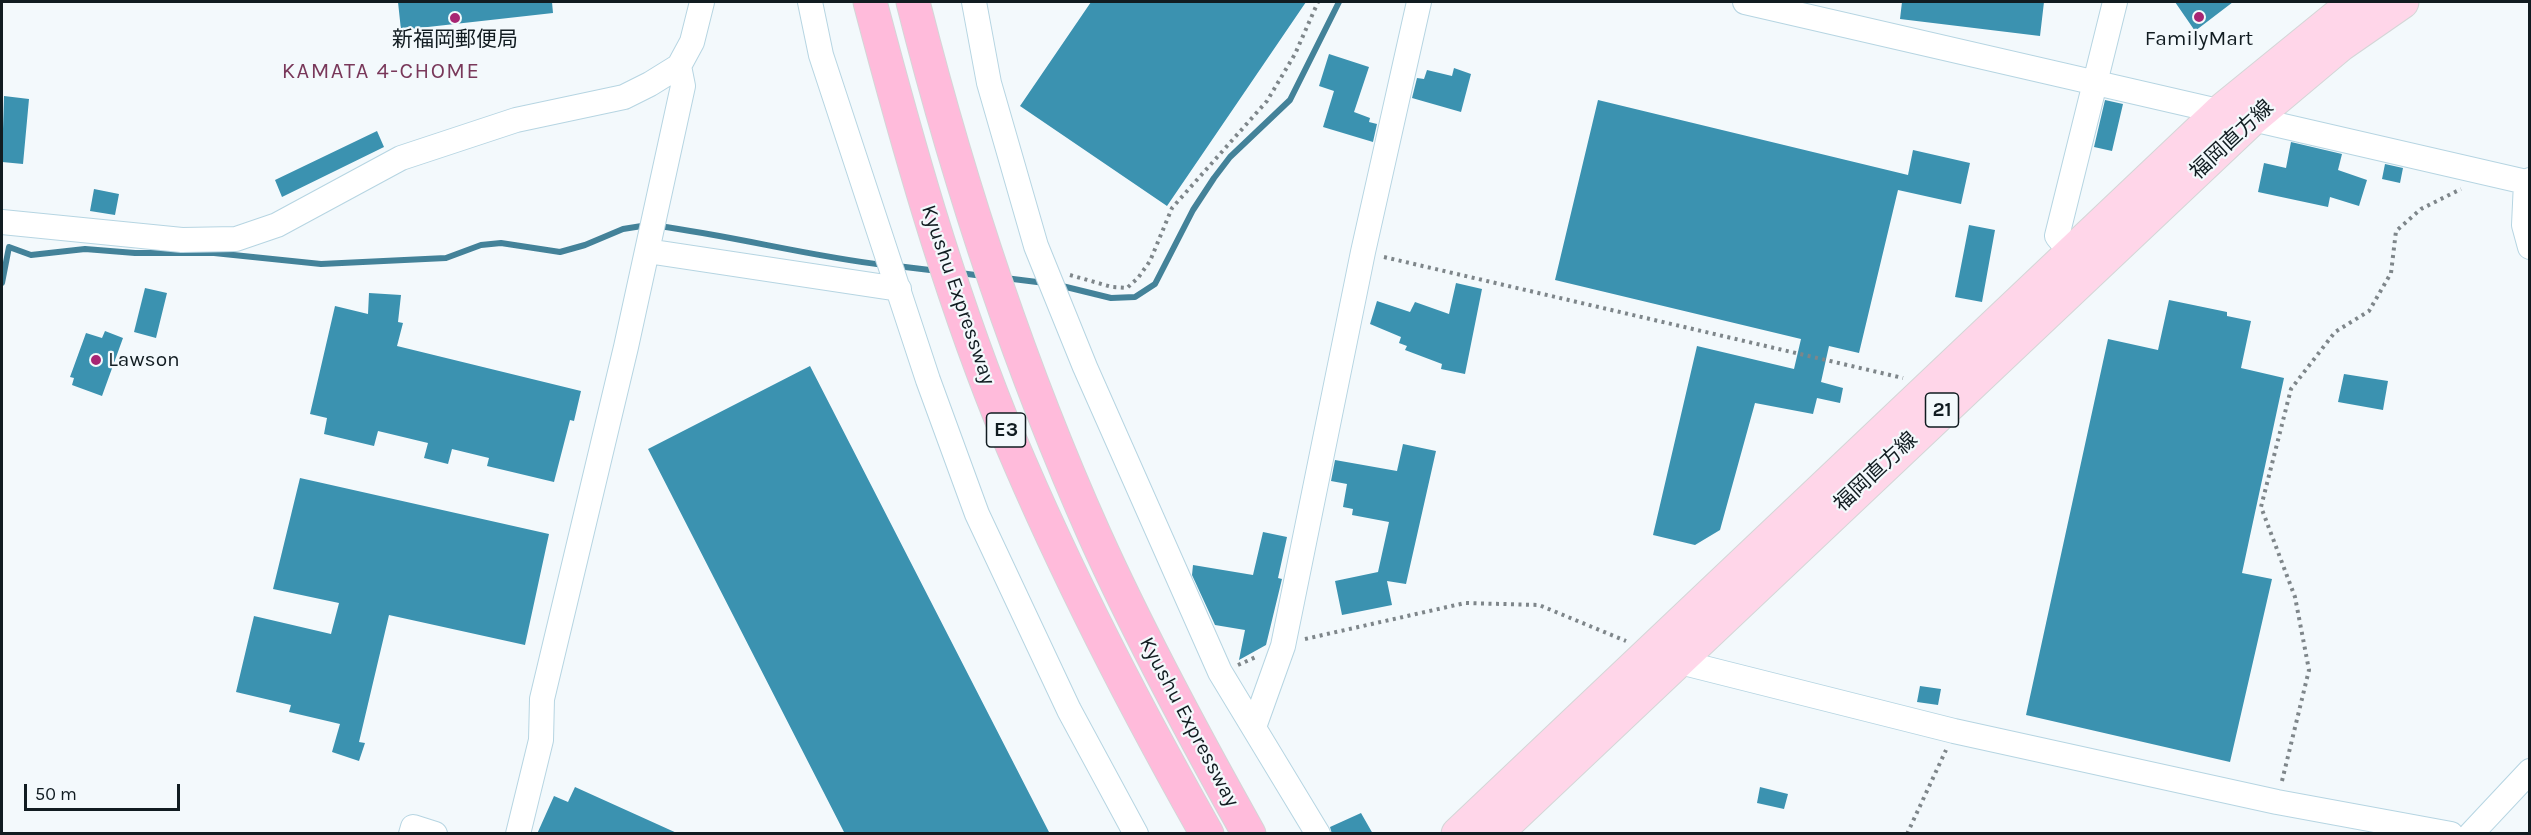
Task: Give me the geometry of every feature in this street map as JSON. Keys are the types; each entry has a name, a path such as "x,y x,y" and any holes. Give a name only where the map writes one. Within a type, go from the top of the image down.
{"highway":[{"name":"Kyushu Expressway","path":"870,2 918,178 961,310 1000,416 1059,552 1113,663 1207,834"},
{"name":"Kyushu Expressway","path":"913,2 957,165 1000,297 1039,402 1095,536 1141,633 1249,834"}],"main road":[{"name":"福岡直方線","path":"1495,834 1663,656 1924,393 2221,111 2355,2"},
{"name":"福岡直方線","path":"1458,834 1663,656 2253,118 2340,45 2402,2"}],"street":[{"path":"2,222 182,240 236,239 277,225 401,158 516,120 624,97 650,84 679,66 692,42 702,2"},
{"path":"810,2 821,55 928,380 977,514 1069,710 1136,834"},
{"path":"974,2 989,83 1036,246 1117,443 1220,672 1318,834"},
{"path":"1254,727 1283,646 1363,252 1419,2"},
{"path":"1745,2 2528,181 2524,225 2529,247"},
{"path":"2071,253 2057,236 2115,2"},
{"path":"518,834 540,740 542,699 647,251 683,86 679,66"},
{"path":"647,251 899,289"},
{"path":"1663,656 1954,731 2277,802 2451,834"},
{"path":"2471,834 2529,771"},
{"path":"411,834 413,827 435,834"}],"path":[{"path":"1046,270 1112,287 1127,288 1138,278 1150,261 1172,208 1267,101 1295,54 1318,2"},
{"path":"2277,802 2309,670 2295,597 2261,507 2291,389 2335,332 2369,310 2391,273 2396,231 2421,208 2460,190 2475,169"},
{"path":"1363,252 1905,378 1924,393"},
{"path":"1220,672 1283,646 1320,634 1465,603 1539,605 1663,656"},
{"path":"1907,834 1954,731"}],"building":[{"name":"新福岡郵便局","path":"398,2 552,2 553,13 401,30"},
{"path":"1091,2 1306,2 1167,206 1020,106"},
{"path":"1902,2 2044,2 2040,36 1900,19"},
{"name":"FamilyMart","path":"2175,2 2233,2 2195,31"},
{"path":"1329,54 1369,67 1354,112 1370,118 1369,122 1377,124 1373,142 1323,127 1334,91 1319,86"},
{"path":"1454,68 1471,74 1461,112 1412,98 1417,78 1424,79 1427,70 1452,76"},
{"path":"4,96 29,99 23,164 2,162"},
{"path":"1598,100 1908,175 1913,150 1970,163 1961,204 1898,190 1859,353 1829,346 1821,382 1843,388 1840,403 1817,398 1813,414 1755,403 1720,530 1695,545 1653,535 1697,346 1794,369 1801,339 1555,280"},
{"path":"2105,100 2123,104 2112,151 2094,147"},
{"path":"377,131 384,147 282,197 275,180"},
{"path":"2291,142 2342,154 2338,170 2367,180 2359,206 2330,197 2328,207 2258,192 2264,163 2286,168"},
{"path":"2385,164 2403,168 2400,183 2382,179"},
{"path":"94,189 119,194 115,215 90,211"},
{"path":"1969,225 1995,230 1982,302 1955,297"},
{"path":"1456,283 1482,289 1465,374 1441,369 1442,364 1405,350 1407,346 1399,343 1401,337 1370,324 1377,301 1410,312 1415,302 1449,314"},
{"path":"145,288 167,293 156,338 134,332"},
{"path":"369,293 401,295 398,322 403,323 397,346 581,391 574,421 570,420 554,482 487,466 489,458 452,449 448,464 424,458 428,443 378,431 374,446 324,434 327,418 310,414 335,306 368,314"},
{"path":"2169,300 2227,312 2227,316 2251,321 2241,368 2284,378 2242,573 2272,579 2230,762 2026,715 2108,339 2158,350"},
{"name":"Lawson","path":"105,331 123,338 102,396 72,385 74,378 70,377 86,333 102,338"},
{"path":"810,366 1050,834 845,834 648,449"},
{"path":"2344,374 2388,381 2383,410 2338,402"},
{"path":"1403,444 1436,451 1406,584 1387,581 1392,605 1342,615 1335,581 1378,572 1389,522 1352,515 1353,509 1343,507 1347,484 1331,481 1335,460 1397,471"},
{"path":"300,478 549,534 525,645 389,615 359,742 365,743 359,761 332,752 340,724 289,712 291,705 236,692 254,616 331,634 339,603 273,589"},
{"path":"1263,532 1287,537 1278,578 1282,579 1266,645 1239,660 1245,630 1215,625 1192,575 1193,565 1253,575"},
{"path":"1920,686 1941,689 1938,705 1917,702"},
{"path":"575,787 679,834 537,834 554,796 568,802"},
{"path":"1760,787 1788,794 1784,809 1757,803"},
{"path":"1361,813 1373,834 1332,834 1330,827"}],"waterway":[{"path":"1058,285 1111,298 1135,297 1155,284 1193,210 1214,178 1230,157 1290,100 1339,2"},
{"path":"2,283 9,247 31,255 85,249 135,253 214,253 321,264 446,258 481,245 501,243 560,252 585,245 623,229 648,225"},
{"path":"658,226 827,257 884,265"},
{"path":"897,266 938,271"},
{"path":"960,273 983,276"},
{"path":"1005,278 1045,283"}],"place":[{"name":"FamilyMart","path":"2199,17"},
{"name":"新福岡郵便局","path":"455,18"},
{"name":"Lawson","path":"96,360"}],"district":[{"name":"KAMATA 4-CHOME","path":"381,72"}]}
